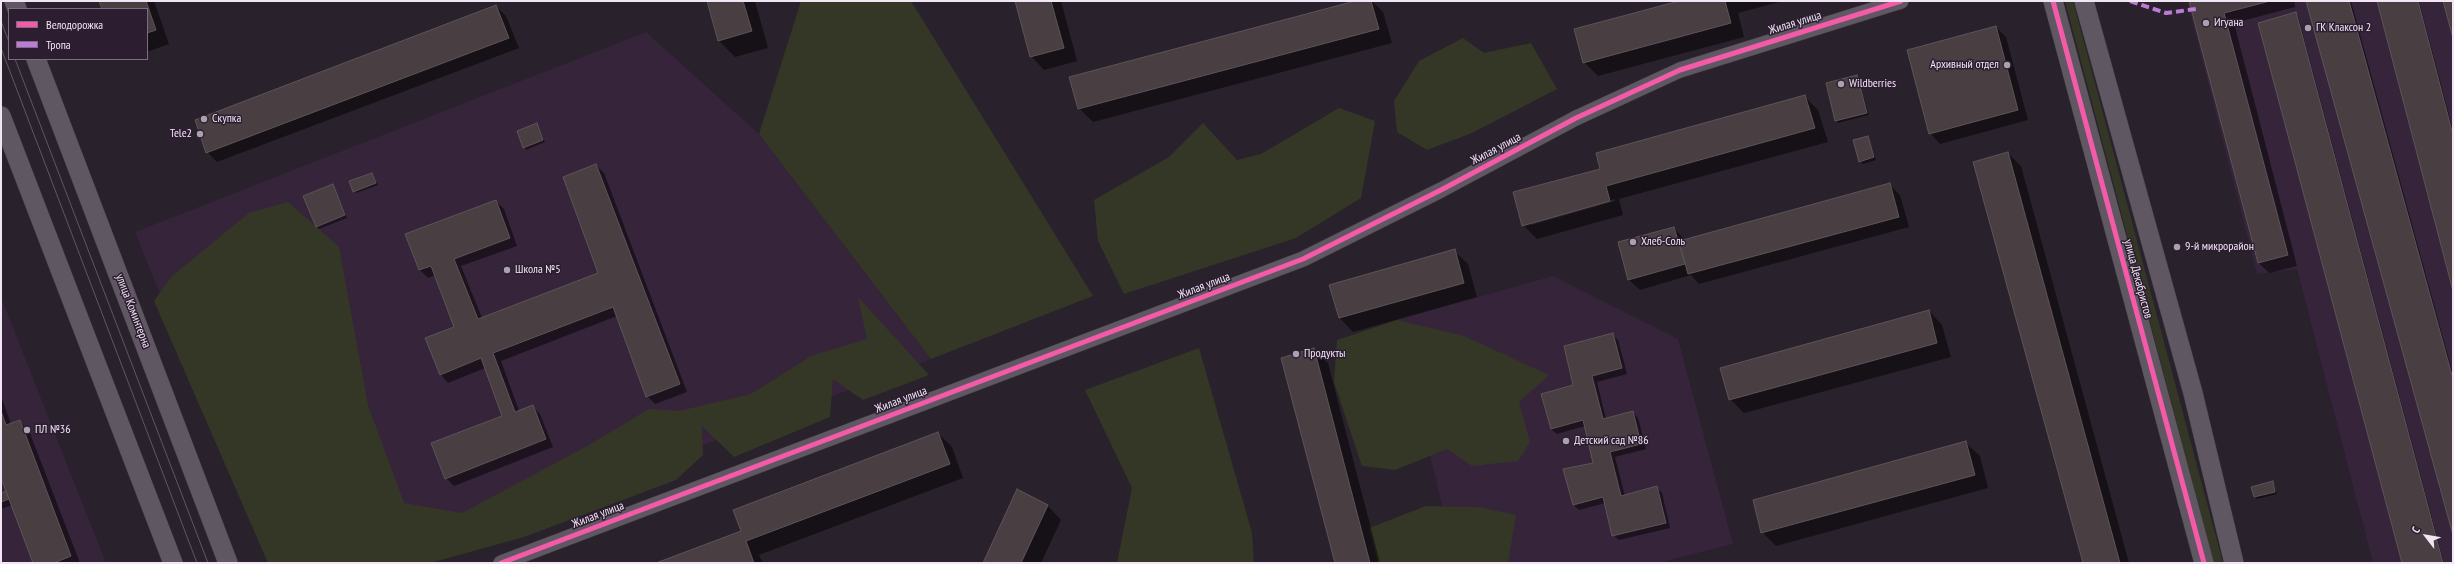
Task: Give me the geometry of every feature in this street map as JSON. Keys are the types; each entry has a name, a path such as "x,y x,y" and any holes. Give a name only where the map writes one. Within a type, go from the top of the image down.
{"street":[{"name":"Жилая улица","path":"501,563 1303,259 1441,190 1576,118 1680,70 1901,1"},
{"name":"улица Декабристов","path":"2053,1 2204,563"},
{"name":"улица Декабристов","path":"2084,1 2167,306 2193,393 2234,563"},
{"name":"улица Коминтерна","path":"36,60 228,563"},
{"path":"1,116 173,563"}],"shaded area":[{"path":"2187,1 2453,1 2453,563 2373,563 2297,269 2257,274"},
{"name":"Школа №5","path":"646,32 759,134 931,359 390,563 269,563 135,232"},
{"name":"Детский сад №86","path":"1553,276 1678,339 1733,544 1658,563 1456,563 1397,320"},
{"name":"ПЛ №36","path":"1,297 106,563 1,563"}],"green space":[{"path":"801,1 911,1 1093,296 931,359 759,134"},
{"path":"2065,1 2073,1 2223,563 2214,563"},
{"path":"1463,38 1484,53 1531,43 1557,89 1472,133 1427,150 1397,132 1394,101 1419,61"},
{"path":"1339,108 1375,121 1361,198 1296,238 1124,294 1098,241 1094,200 1169,157 1203,123 1237,160 1261,154"},
{"path":"288,202 339,247 368,405 404,503 462,513 589,445 649,409 679,411 751,394 811,356 867,339 858,297 929,375 863,400 833,379 830,417 734,457 702,426 703,455 676,480 524,537 430,563 268,563 154,301 172,276 249,213"},
{"path":"1397,320 1464,336 1549,375 1519,402 1530,442 1518,461 1472,466 1447,449 1395,470 1362,466 1334,382 1337,340"},
{"path":"1199,348 1252,533 1254,563 1117,563 1132,488 1085,390"},
{"path":"1426,506 1479,507 1516,515 1508,563 1378,563 1369,528"}],"building":[{"path":"99,1 146,1 156,30 148,33 148,8 102,8"},
{"path":"707,1 743,1 752,31 718,41"},
{"path":"1015,1 1051,1 1064,48 1030,57"},
{"path":"1355,1 1371,1 1379,29 1078,109 1069,77"},
{"path":"1679,1 1725,1 1731,23 1583,63 1574,29"},
{"path":"2189,1 2270,1 2224,13 2288,255 2258,263"},
{"path":"2306,1 2349,1 2453,379 2453,535"},
{"path":"2377,1 2418,1 2453,135 2453,291"},
{"path":"2443,1 2453,1 2453,38"},
{"path":"496,5 509,38 206,153 195,120"},
{"path":"2296,12 2443,563 2402,563 2258,23"},
{"path":"1996,26 2018,110 1929,134 1907,50"},
{"path":"1857,75 1867,113 1835,121 1826,83"},
{"path":"1805,95 1815,128 1606,186 1610,201 1522,226 1513,192 1600,169 1596,153"},
{"path":"537,123 543,140 523,148 517,131"},
{"path":"1868,136 1874,157 1859,162 1853,140"},
{"path":"2008,152 2120,563 2083,563 1973,162"},
{"path":"596,164 680,384 646,397 613,307 493,353 515,412 533,405 546,439 445,479 431,443 502,416 481,358 440,375 425,338 454,327 431,266 419,270 405,234 496,200 510,238 454,259 478,319 598,273 563,177"},
{"path":"372,173 376,183 353,192 349,181"},
{"path":"1890,183 1899,217 1688,274 1679,241"},
{"path":"333,184 345,215 316,227 303,196"},
{"path":"1674,227 1685,264 1628,280 1618,242"},
{"path":"1455,249 1464,283 1339,318 1329,285"},
{"path":"1929,310 1937,343 1729,400 1720,368"},
{"path":"1613,333 1622,368 1592,376 1603,419 1633,411 1641,444 1610,452 1621,496 1657,486 1666,523 1612,536 1603,497 1573,505 1563,469 1593,463 1583,420 1551,429 1541,394 1573,385 1564,346"},
{"path":"1314,348 1370,563 1335,563 1281,358"},
{"path":"1,411 6,425 20,420 71,556 54,563 33,563 1,478"},
{"path":"938,432 950,464 746,541 754,563 656,563 741,531 733,510"},
{"path":"1966,441 1975,475 1761,533 1753,500"},
{"path":"2273,481 2275,492 2254,497 2251,487"},
{"path":"1017,489 1048,505 1021,563 983,563"},
{"path":"6,491 9,499 1,502 1,493"}],"tram line":[{"path":"1,21 8,39"},
{"path":"1,48 197,563"},
{"path":"15,60 208,563"}],"marked path":[{"path":"2130,1 2166,13 2196,9"}],"cycle path":[{"path":"501,563 1303,259 1441,190 1576,118 1680,70 1901,1"},
{"path":"2053,1 2204,563"}],"place":[{"name":"Игуана","path":"2206,23"},
{"name":"ГК Клаксон 2","path":"2308,28"},
{"name":"Архивный отдел","path":"2007,65"},
{"name":"Wildberries","path":"1841,84"},
{"name":"Скупка","path":"204,119"},
{"name":"Tele2","path":"200,134"},
{"name":"Хлеб-Соль","path":"1633,242"},
{"name":"9-й микрорайон","path":"2177,247"},
{"name":"Школа №5","path":"507,270"},
{"name":"Продукты","path":"1296,354"},
{"name":"ПЛ №36","path":"27,430"},
{"name":"Детский сад №86","path":"1566,441"}]}
